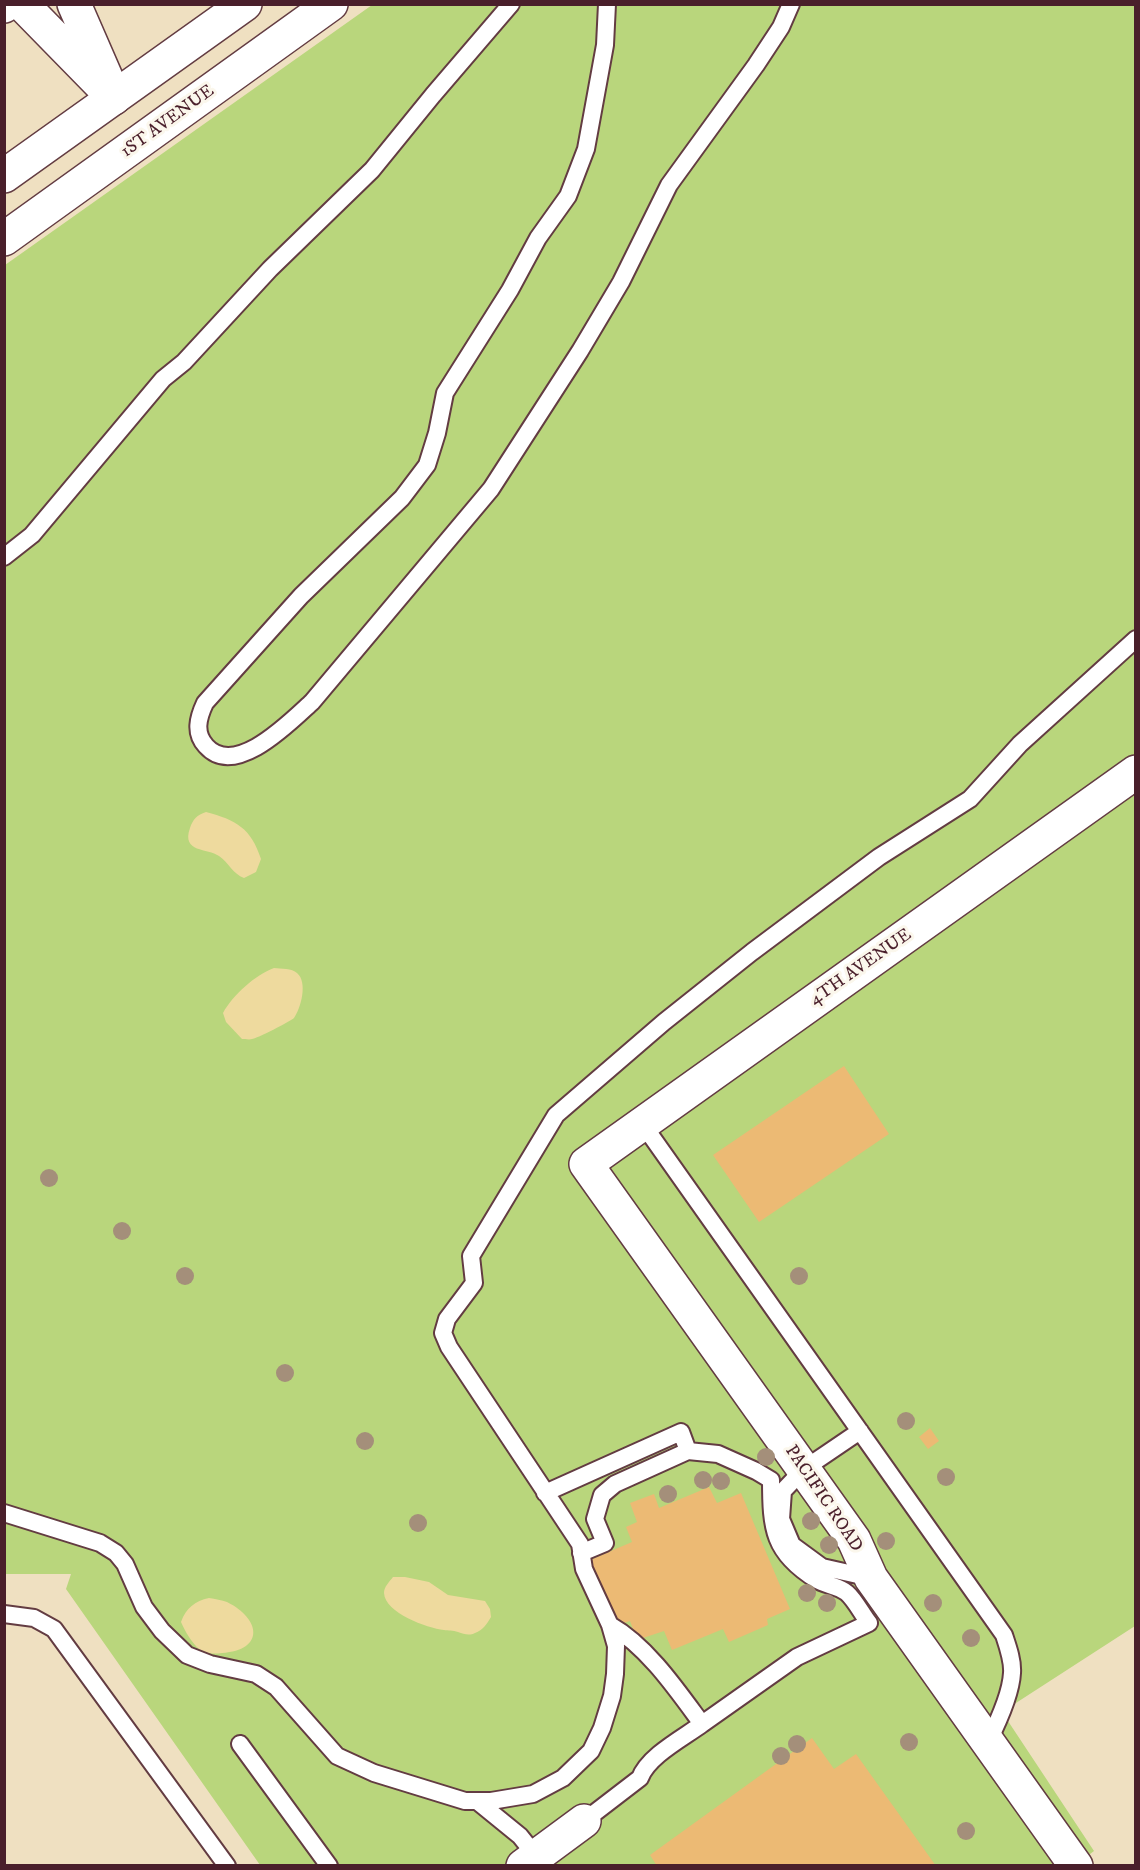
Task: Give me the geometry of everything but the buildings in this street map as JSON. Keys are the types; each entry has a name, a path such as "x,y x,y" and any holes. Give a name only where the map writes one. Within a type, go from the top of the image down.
{"street":[{"path":"22,4 114,98"},
{"path":"74,4 114,98"},
{"path":"4,176 245,4"},
{"name":"1ST AVENUE","path":"4,239 331,4"},
{"name":"4TH AVENUE","path":"586,1164 1136,772"},
{"name":"PACIFIC ROAD","path":"586,1164 854,1540 872,1578 1076,1866"},
{"path":"537,1860 584,1821"}],"lane":[{"path":"4,557 32,535 163,379 184,362 270,269 372,170 511,4"},
{"path":"607,4 605,45 586,149 568,196 538,238 510,290 445,393 437,433 427,465 402,498 300,596 205,703 199,718 199,736 207,748 217,754 229,756 247,753 281,729 312,702 491,489 580,351 621,282 669,185 781,27 791,4"},
{"path":"4,1513 100,1543 116,1553 125,1564 150,1615 162,1631 187,1655 210,1665 256,1674 276,1687 338,1756 374,1773 465,1801 491,1802 533,1794 563,1778 591,1752 605,1718 612,1696 615,1646 610,1625 584,1569 580,1544 449,1347 444,1333 447,1319 474,1283 471,1256 556,1115 664,1022 752,951 879,857 970,799 1020,744 1136,639"},
{"path":"642,1124 1004,1635 1009,1649 1012,1674 1002,1712 988,1742"},
{"path":"860,1431 804,1469 783,1491 781,1519 792,1545 822,1567 872,1578"},
{"path":"545,1493 681,1432 688,1451"},
{"path":"581,1553 605,1543 596,1519 602,1495 615,1484 688,1451 718,1454 771,1480 772,1525 781,1548 798,1567 819,1581 846,1592 868,1623 796,1657 650,1761 640,1778 584,1821"},
{"path":"4,1614 34,1618 54,1629 227,1866"},
{"path":"610,1625 626,1634 670,1681 702,1724"},
{"path":"240,1744 329,1866"},
{"path":"477,1801 519,1836 537,1860"}],"green space":[{"path":"372,5 1135,5 1135,1626 1002,1712 1094,1851 1074,1866 260,1865 66,1589 71,1574 5,1574 5,265"}],"sand":[{"path":"206,812 234,822 247,833 261,859 256,872 244,878 219,856 192,846 188,836 191,825 200,814"},
{"path":"274,968 292,970 300,977 303,989 297,1014 291,1020 266,1033 251,1039 242,1039 226,1022 223,1013 245,986 259,975"},
{"path":"393,1577 429,1582 448,1595 485,1601 490,1609 491,1617 483,1628 471,1634 437,1629 418,1623 399,1613 386,1600 385,1589"},
{"path":"209,1598 227,1602 247,1617 252,1625 253,1633 246,1646 236,1651 207,1653 201,1651 193,1643 181,1622 192,1606"}]}
